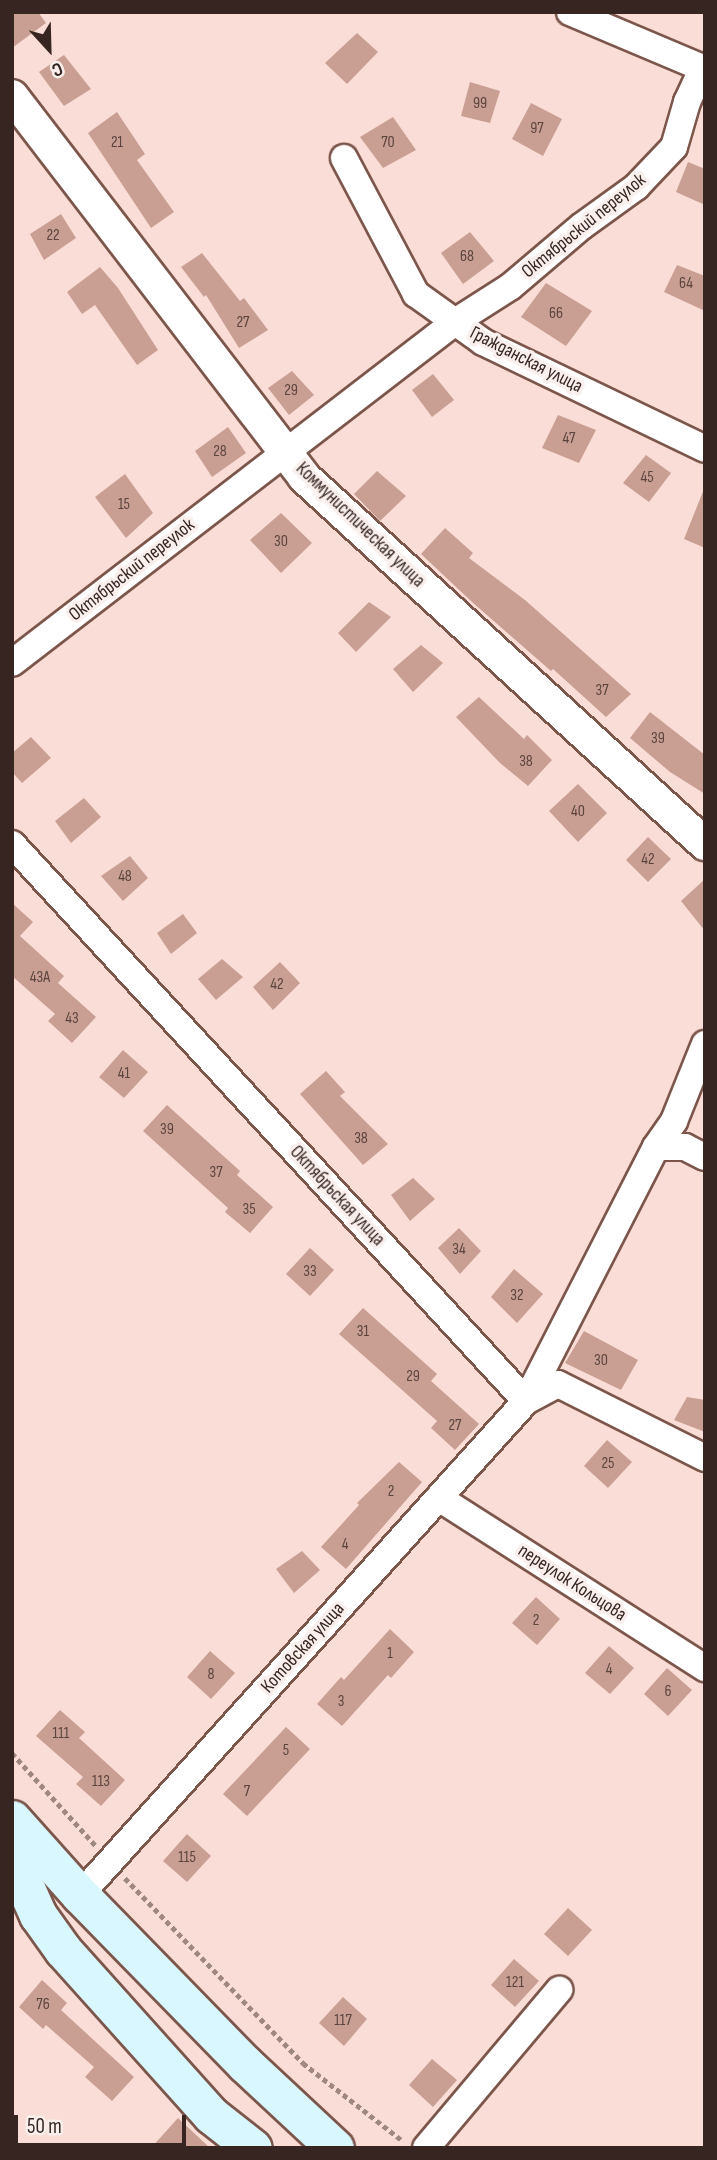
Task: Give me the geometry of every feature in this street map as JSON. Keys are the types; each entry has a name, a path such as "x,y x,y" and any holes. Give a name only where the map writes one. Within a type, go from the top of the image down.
{"main road":[{"path":"12,1819 80,1895 245,2064 335,2148"},
{"path":"12,1857 25,1908 211,2115 253,2148"}],"street":[{"path":"570,12 704,69"},
{"name":"Октябрьский переулок","path":"12,663 455,322 510,287 582,226 636,187 674,147 687,102 704,69"},
{"name":"Коммунистическая улица","path":"12,96 304,477 705,844"},
{"name":"Гражданская улица","path":"345,158 416,294 483,342 705,449"},
{"name":"Октябрьская улица","path":"12,844 526,1401"},
{"path":"526,1401 656,1147 674,1121 705,1044"},
{"path":"656,1147 685,1147 705,1157"},
{"path":"526,1401 558,1384 705,1458"},
{"name":"Котовская улица","path":"80,1895 526,1401"},
{"name":"переулок Кольцова","path":"439,1498 705,1668"},
{"path":"426,2148 559,1990"}],"path":[{"path":"12,1753 110,1862 303,2063 411,2148"}],"building":[{"path":"12,12 38,12 46,23 12,48"},
{"path":"357,33 378,52 347,84 325,63"},
{"path":"64,55 91,89 64,106 39,72"},
{"path":"470,82 500,91 490,123 461,116"},
{"path":"531,103 562,119 543,156 512,139"},
{"path":"117,112 145,154 137,160 174,212 151,228 88,133"},
{"path":"393,117 416,150 383,168 360,137"},
{"path":"688,162 705,169 705,205 676,192"},
{"path":"61,214 76,238 44,260 30,234"},
{"path":"470,232 494,261 463,284 441,253"},
{"path":"202,253 240,301 244,298 268,330 239,348 206,295 204,297 181,267"},
{"path":"677,265 705,276 705,311 664,292"},
{"path":"100,267 118,288 158,350 137,365 95,305 82,314 67,292"},
{"path":"546,283 592,311 566,346 521,317"},
{"path":"292,371 314,395 289,415 268,388"},
{"path":"433,374 454,400 432,417 412,390"},
{"path":"558,415 596,430 579,463 542,448"},
{"path":"228,427 246,453 212,477 195,451"},
{"path":"646,455 671,473 649,502 623,483"},
{"path":"377,471 406,496 380,521 354,494"},
{"path":"125,474 153,513 126,538 95,497"},
{"path":"705,489 705,548 684,539"},
{"path":"281,513 312,543 281,573 250,540"},
{"path":"445,528 473,553 469,558 525,600 631,694 606,717 472,602 421,554"},
{"path":"369,602 391,617 356,652 338,633"},
{"path":"421,645 443,663 413,692 393,669"},
{"path":"479,697 524,739 527,735 552,760 528,786 500,763 456,717"},
{"path":"650,712 705,755 705,794 670,772 630,738"},
{"path":"31,737 51,758 22,783 12,772 12,753"},
{"path":"578,784 607,813 578,842 549,811"},
{"path":"84,798 101,817 71,843 55,821"},
{"path":"648,837 671,859 648,882 626,860"},
{"path":"130,856 148,878 123,901 101,876"},
{"path":"705,879 705,931 681,901"},
{"path":"12,903 33,922 20,936 64,976 58,983 96,1017 72,1043 48,1021 55,1014 12,976"},
{"path":"183,914 197,933 171,954 157,933"},
{"path":"222,959 243,977 216,1000 198,979"},
{"path":"280,962 300,983 273,1010 253,987"},
{"path":"123,1050 148,1072 124,1098 99,1077"},
{"path":"326,1071 345,1092 340,1096 388,1144 363,1165 300,1094"},
{"path":"167,1105 240,1171 237,1175 273,1207 250,1233 225,1212 228,1208 143,1131"},
{"path":"413,1178 435,1199 410,1221 391,1195"},
{"path":"459,1228 481,1251 460,1274 438,1248"},
{"path":"310,1248 334,1270 310,1296 286,1274"},
{"path":"514,1269 543,1294 517,1323 491,1297"},
{"path":"363,1308 437,1374 431,1381 479,1424 455,1450 431,1428 437,1421 339,1334"},
{"path":"584,1331 638,1360 621,1390 565,1363"},
{"path":"687,1397 705,1400 705,1432 674,1420"},
{"path":"607,1440 632,1462 608,1488 584,1466"},
{"path":"399,1462 422,1482 346,1569 321,1547 359,1505 357,1503"},
{"path":"302,1551 320,1570 294,1593 276,1569"},
{"path":"536,1597 560,1619 537,1645 512,1623"},
{"path":"390,1629 414,1652 391,1678 388,1675 342,1726 317,1704 341,1677 344,1680"},
{"path":"609,1646 634,1668 610,1694 585,1673"},
{"path":"210,1651 235,1673 211,1699 187,1677"},
{"path":"667,1668 692,1690 668,1716 644,1694"},
{"path":"60,1710 85,1732 79,1738 125,1780 101,1806 76,1784 83,1777 36,1736"},
{"path":"286,1727 310,1749 247,1816 223,1794"},
{"path":"187,1834 211,1856 187,1882 163,1861"},
{"path":"568,1908 592,1930 568,1956 544,1934"},
{"path":"514,1959 539,1981 515,2007 491,1985"},
{"path":"42,1980 67,2003 61,2010 134,2077 112,2101 85,2077 94,2067 46,2025 43,2029 19,2007"},
{"path":"343,1997 367,2019 344,2046 319,2023"},
{"path":"432,2059 457,2080 433,2107 409,2085"},
{"path":"178,2118 210,2148 151,2148"}]}
